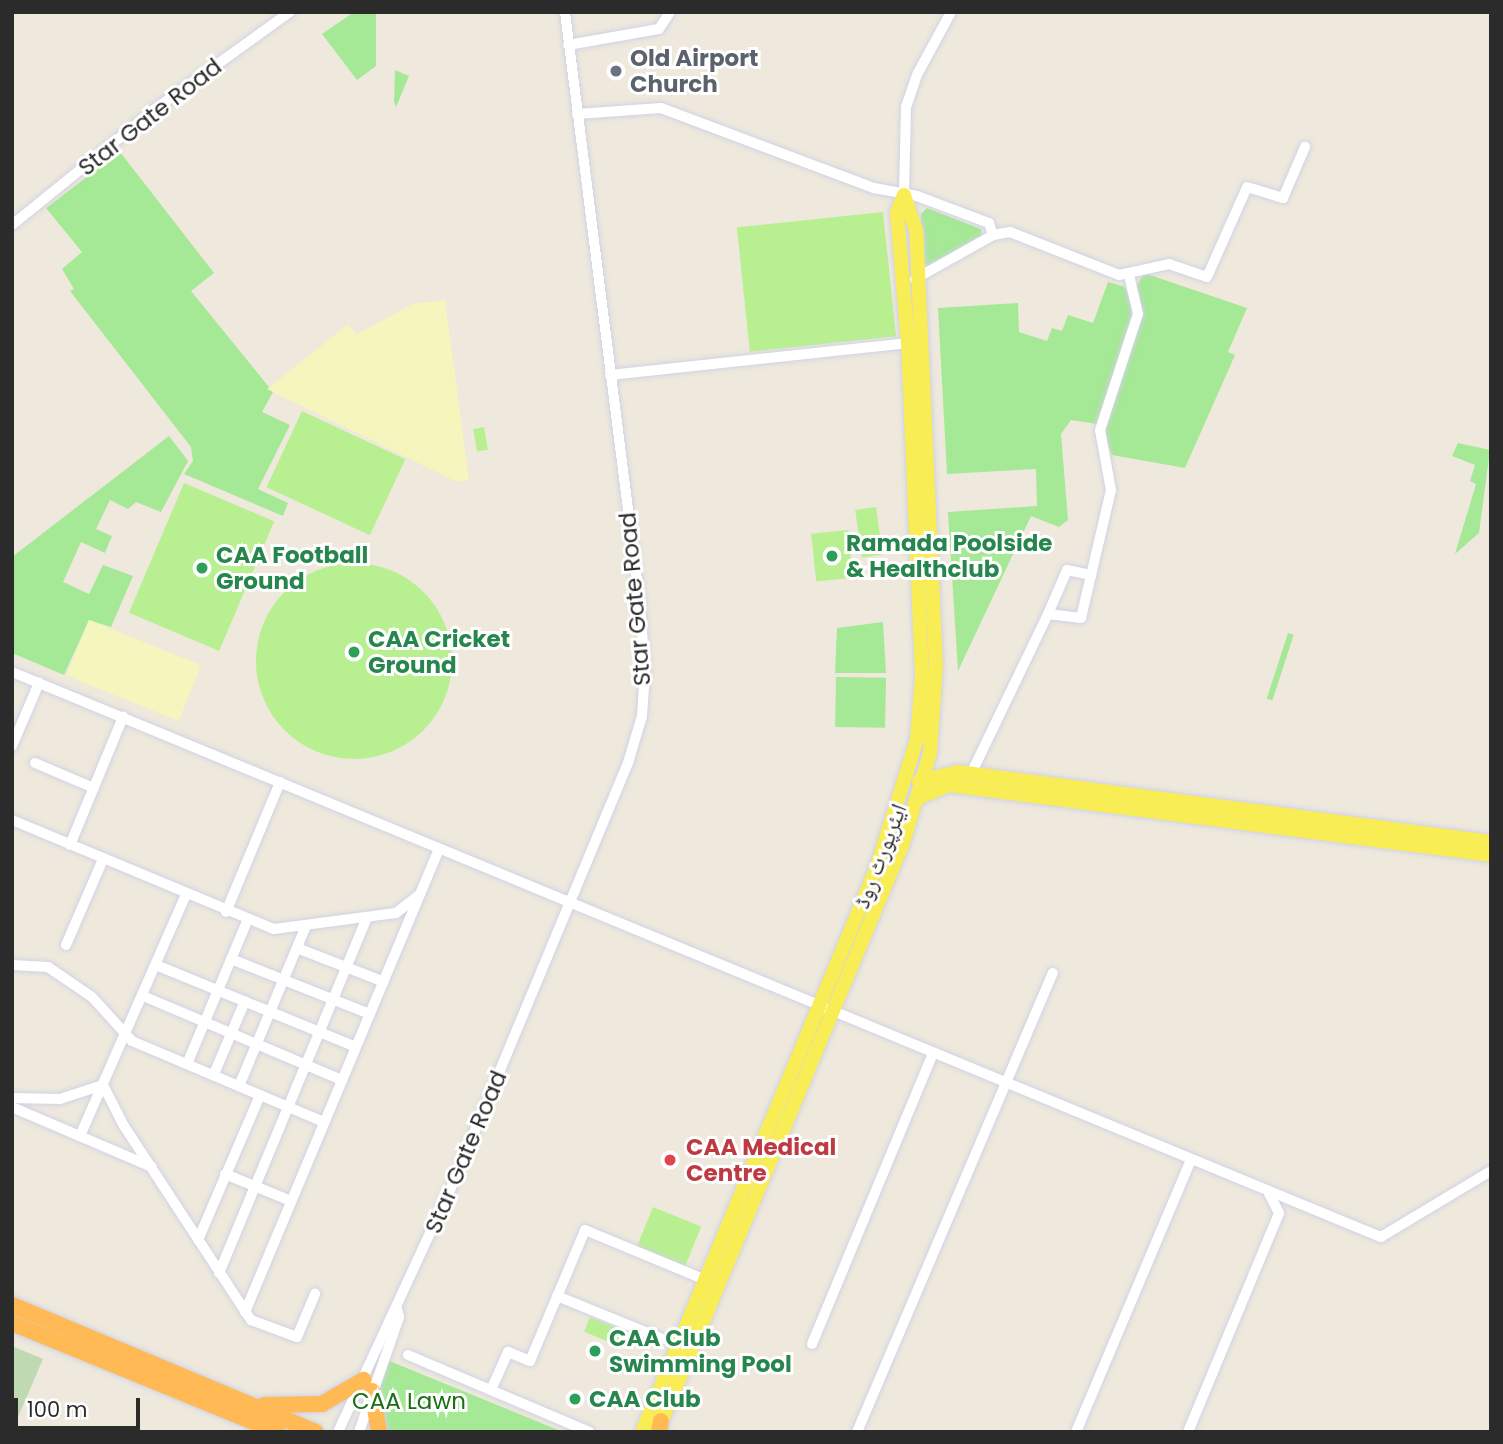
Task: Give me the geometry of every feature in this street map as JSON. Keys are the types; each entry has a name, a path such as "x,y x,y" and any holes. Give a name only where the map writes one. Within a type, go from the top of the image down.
{"highway":[{"path":"12,1305 317,1432"},
{"path":"12,1323 278,1432"},
{"path":"12,1336 47,1338"},
{"path":"251,1405 322,1404 367,1386 379,1432"}],"main road":[{"path":"902,795 924,742 936,666 921,493 916,394 916,230 904,195"},
{"path":"904,195 897,212 908,343 916,394"},
{"path":"924,742 938,759 965,773"},
{"name":"ایئرپورٹ روڈ","path":"642,1432 929,772 924,742"},
{"path":"929,772 965,773 1491,842"},
{"path":"929,772 948,785 1491,855"},
{"name":"ایئرپورٹ روڈ","path":"659,1428 827,1008 902,795 929,772"},
{"path":"918,797 948,785"}],"street":[{"name":"Star Gate Road","path":"12,225 154,110 290,12"},
{"name":"Star Gate Road","path":"338,1432 367,1386 628,763 642,716 645,672 565,12"},
{"path":"568,45 659,29 670,12"},
{"path":"904,195 906,107 951,12"},
{"path":"577,114 661,108 904,195 925,198 989,223 993,235"},
{"path":"915,279 993,235 1010,232 1119,275 1129,275 1168,264 1207,277 1247,187 1283,198 1305,147"},
{"path":"1048,614 1081,618 1111,490 1100,430 1138,314 1129,275"},
{"path":"610,375 908,343"},
{"path":"965,773 1048,614 1067,570 1091,575"},
{"path":"12,672 1381,1237 1491,1171"},
{"path":"12,746 39,683"},
{"path":"70,845 123,717"},
{"path":"36,763 94,788"},
{"path":"226,912 280,782"},
{"path":"12,820 247,921 274,929 396,913 419,895"},
{"path":"245,1312 439,849"},
{"path":"66,945 103,859"},
{"path":"80,1136 186,895"},
{"path":"219,1273 366,918"},
{"path":"187,1064 247,921"},
{"path":"240,1086 306,926"},
{"path":"297,948 384,982"},
{"path":"231,959 370,1014"},
{"path":"12,965 33,964 54,970 92,997 132,1041 324,1122"},
{"path":"156,965 356,1047"},
{"path":"857,1432 1053,973"},
{"path":"143,996 342,1080"},
{"path":"214,1074 245,1001"},
{"path":"812,1344 933,1053"},
{"path":"12,1098 60,1099 103,1085"},
{"path":"103,1085 152,1167 251,1320 297,1337 315,1294"},
{"path":"198,1240 260,1096"},
{"path":"12,1107 152,1167"},
{"path":"1076,1432 1191,1160"},
{"path":"225,1174 291,1201"},
{"path":"1188,1432 1279,1213 1269,1192"},
{"path":"491,1390 508,1352 530,1361 585,1230 706,1280"},
{"path":"557,1296 663,1339"},
{"path":"408,1355 589,1432"},
{"name":"Star Gate Road","path":"359,1432 367,1386"}],"green space":[{"path":"354,12 376,12 376,66 357,80 322,34"},
{"path":"395,70 409,76 396,107 394,102"},
{"path":"120,152 214,273 191,291 273,392 262,412 290,425 258,489 288,503 283,516 184,474 193,461 191,447 70,291 74,289 62,269 82,252 46,208"},
{"path":"927,208 981,229 982,236 928,266 922,262 921,214"},
{"path":"883,212 896,336 750,352 737,227"},
{"path":"1144,273 1247,308 1228,352 1235,355 1185,468 1112,455 1103,433 1141,315 1135,289"},
{"path":"1108,282 1125,287 1135,315 1097,424 1071,420 1061,434 1068,520 1059,527 1031,516 958,671 948,512 1037,506 1036,469 947,474 938,308 1018,303 1019,332 1047,341 1052,328 1062,331 1068,315 1093,323"},
{"path":"302,411 405,459 370,535 267,487"},
{"path":"484,427 488,450 477,452 473,429"},
{"path":"169,436 188,461 161,512 136,502 128,509 110,500 96,529 112,536 105,553 81,542 63,582 89,594 103,565 133,576 111,627 89,620 64,675 12,653 12,557"},
{"path":"1458,443 1490,450 1479,533 1455,554 1476,484 1470,481 1475,465 1452,456"},
{"name":"CAA Football Ground","path":"184,483 274,521 219,651 129,613"},
{"path":"876,507 883,555 862,557 855,510"},
{"name":"Ramada Poolside & Healthclub","path":"848,530 853,578 816,582 811,534"},
{"name":"CAA Cricket Ground","path":"354,563 392,570 423,592 445,623 452,661 445,699 423,730 392,752 354,759 316,752 285,730 263,699 256,661 263,623 285,592 316,570"},
{"path":"883,622 886,673 835,673 837,628"},
{"path":"1288,633 1294,635 1272,700 1267,699"},
{"path":"836,677 886,678 885,728 835,727"},
{"path":"653,1207 701,1226 685,1266 637,1247"},
{"path":"590,1317 622,1330 616,1345 584,1332"},
{"name":"CAA Lawn","path":"387,1360 563,1432 384,1432 379,1383"}],"sand":[{"path":"445,300 469,480 457,482 267,389 347,325 357,334 413,304"},
{"path":"89,620 201,665 179,721 67,676"}],"shaded area":[{"path":"12,1346 43,1359 12,1431"}],"place":[{"name":"Old Airport Church","path":"616,71"},
{"name":"Ramada Poolside & Healthclub","path":"832,556"},
{"name":"CAA Football Ground","path":"202,568"},
{"name":"CAA Cricket Ground","path":"354,652"},
{"name":"CAA Medical Centre","path":"670,1160"},
{"name":"CAA Club Swimming Pool","path":"595,1351"},
{"name":"CAA Club","path":"575,1399"}]}
